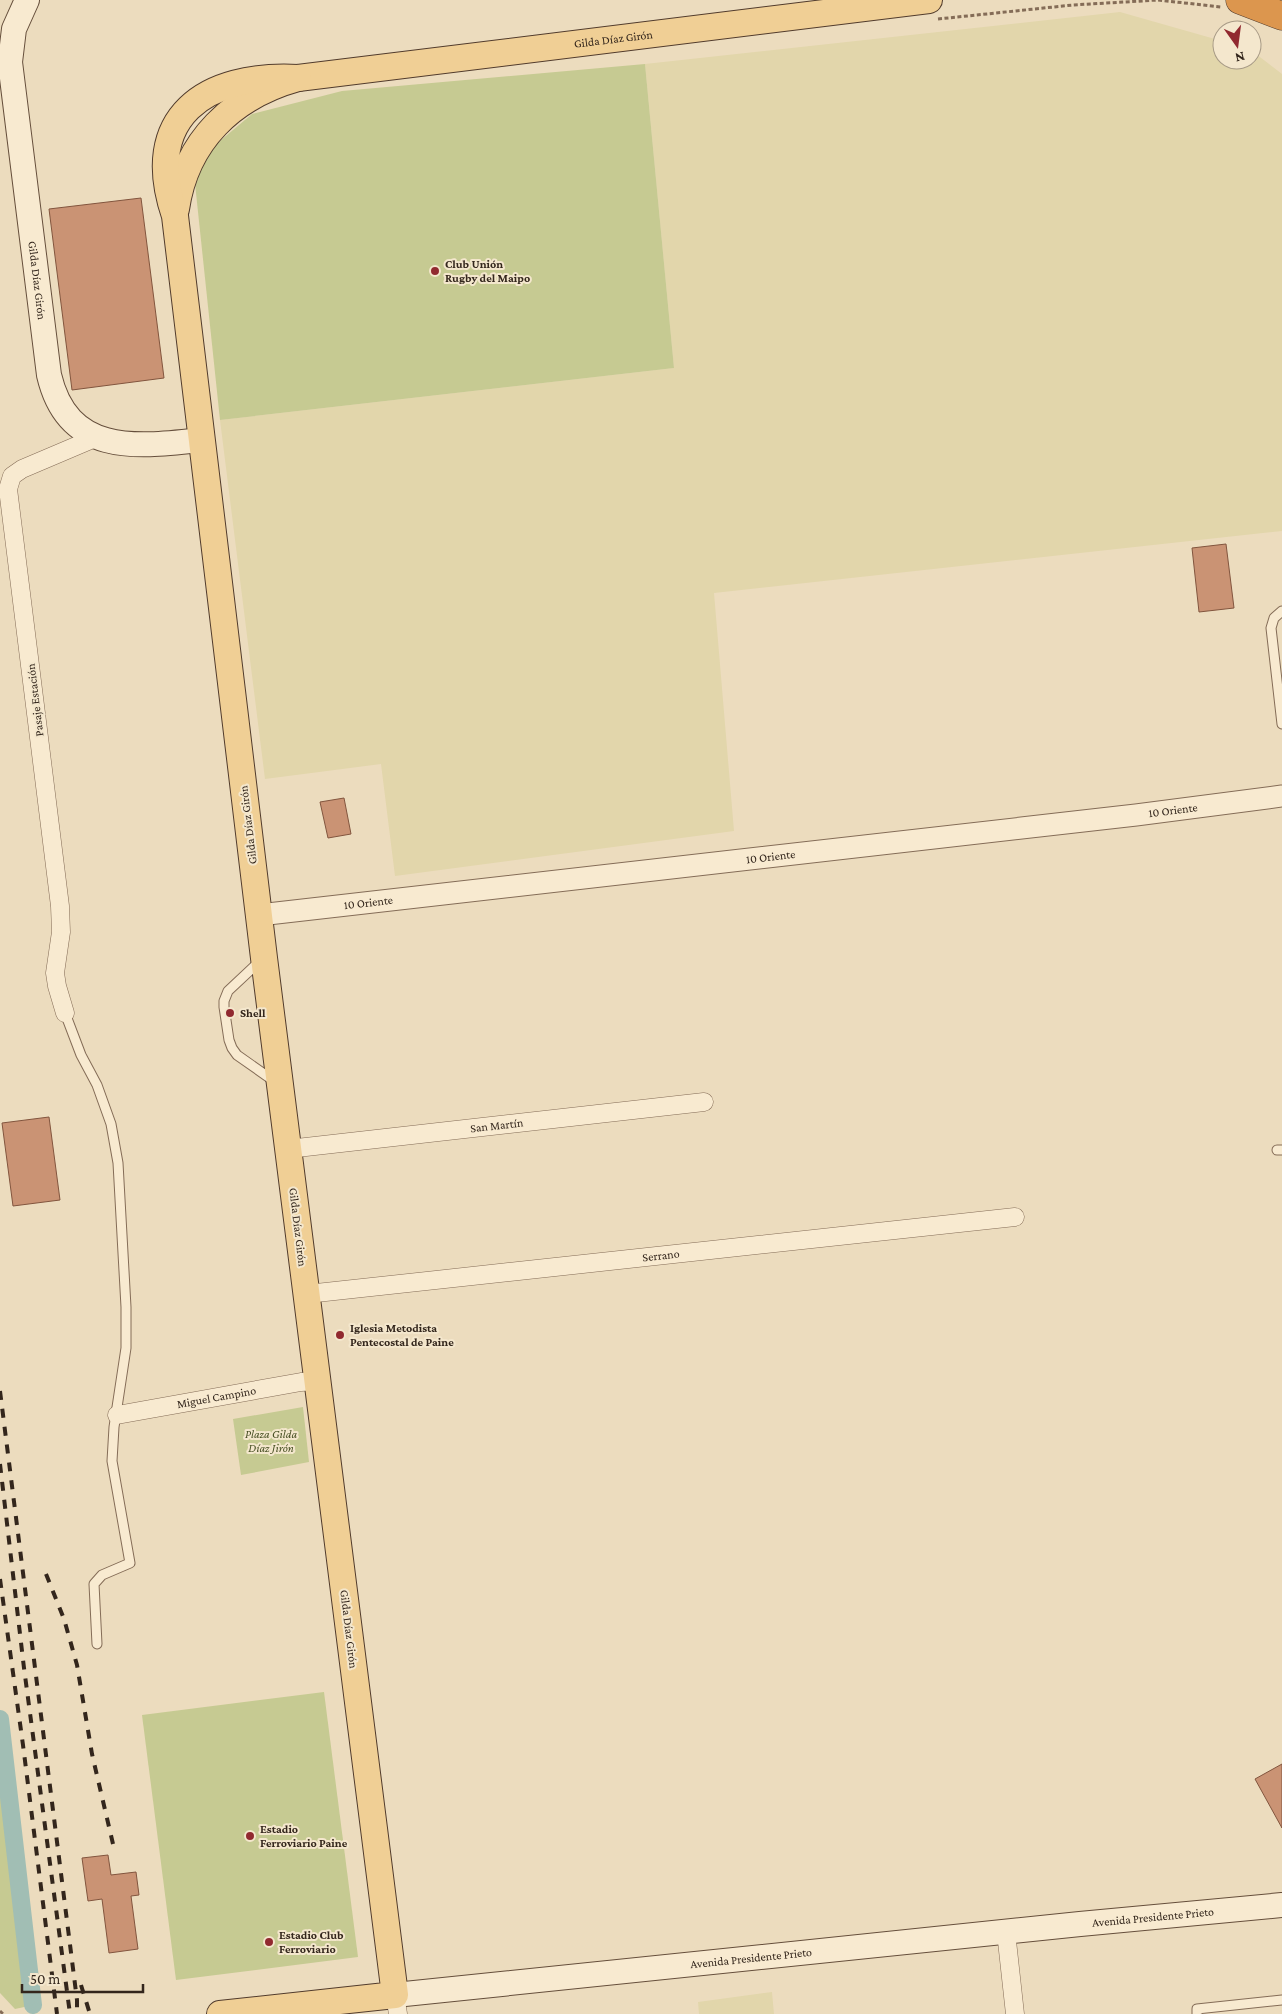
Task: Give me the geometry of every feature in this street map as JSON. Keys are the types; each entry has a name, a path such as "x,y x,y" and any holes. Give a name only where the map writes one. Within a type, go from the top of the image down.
{"highway":[{"path":"1240,0 1282,16"}],"main road":[{"name":"Gilda Díaz Girón","path":"27,0 14,29 10,62 49,375 55,396 66,414 94,438 127,445 144,446 202,440"},
{"name":"Gilda Díaz Girón","path":"397,2005 264,958 175,216 168,189 166,162 174,127 184,112 200,98 235,83 266,77 298,78 890,2 929,0"},
{"name":"Avenida Presidente Prieto","path":"220,2014 397,2005 1000,1932 1282,1905"}],"street":[{"name":"Pasaje Estación","path":"65,1014 55,973 61,932 60,906 8,490 12,476 22,469 94,438"},
{"name":"10 Oriente","path":"259,915 1136,815 1282,796"},
{"name":"San Martín","path":"288,1149 704,1102"},
{"name":"Serrano","path":"307,1294 1015,1217"},
{"name":"Miguel Campino","path":"117,1415 301,1382 317,1381"},
{"path":"1000,1932 1003,2014"},
{"path":"1000,1932 1015,2014"}],"lane":[{"path":"1282,611 1274,618 1271,628 1282,724"},
{"path":"264,958 228,992 224,1001 224,1007 232,1048 237,1054 280,1086"},
{"path":"65,1014 81,1055 97,1085 112,1124 118,1163 126,1315 126,1348 114,1427 112,1461 130,1563 102,1575 94,1584 97,1644"},
{"path":"1197,2014 1197,2009 1282,2000"}],"path":[{"path":"0,2011 3,2014"}],"shaded area":[{"path":"1120,12 1212,38 1212,70 1262,70 1262,59 1282,74 1282,531 714,593 734,831 395,876 381,764 265,779 220,420 674,368 645,64"},
{"path":"772,1992 774,2014 699,2014 698,2002"}],"green space":[{"name":"Club Unión Rugby del Maipo","path":"645,64 674,368 220,420 194,174 214,146 252,114 342,91"},
{"name":"Plaza Gilda Díaz Jirón","path":"303,1407 309,1462 241,1475 233,1419"},
{"name":"Estadio Ferroviario Paine","path":"324,1692 358,1957 176,1980 142,1715"},
{"path":"0,1753 29,2006 15,2009 0,1993"}],"building":[{"path":"141,198 164,378 72,390 49,209"},
{"path":"1226,544 1234,608 1199,612 1192,548"},
{"path":"344,798 351,834 328,838 320,802"},
{"path":"49,1117 60,1200 13,1206 2,1123"},
{"path":"1282,1764 1282,1828 1255,1779"},
{"path":"108,1855 111,1875 136,1872 139,1895 131,1896 138,1949 109,1953 102,1899 88,1901 82,1858"}],"waterway":[{"path":"0,1719 33,2005"}],"railway":[{"path":"0,1391 77,2000 77,2014"},
{"path":"0,1464 24,1668 70,2014"},
{"path":"46,1574 64,1619 77,1665 92,1754 113,1844"},
{"path":"0,1579 57,2014"},
{"path":"81,1985 90,2014"}],"place":[{"name":"Club Unión Rugby del Maipo","path":"435,271"},
{"name":"Shell","path":"230,1013"},
{"name":"Iglesia Metodista Pentecostal de Paine","path":"340,1335"},
{"name":"Estadio Ferroviario Paine","path":"250,1836"},
{"name":"Estadio Club Ferroviario","path":"269,1942"}]}
